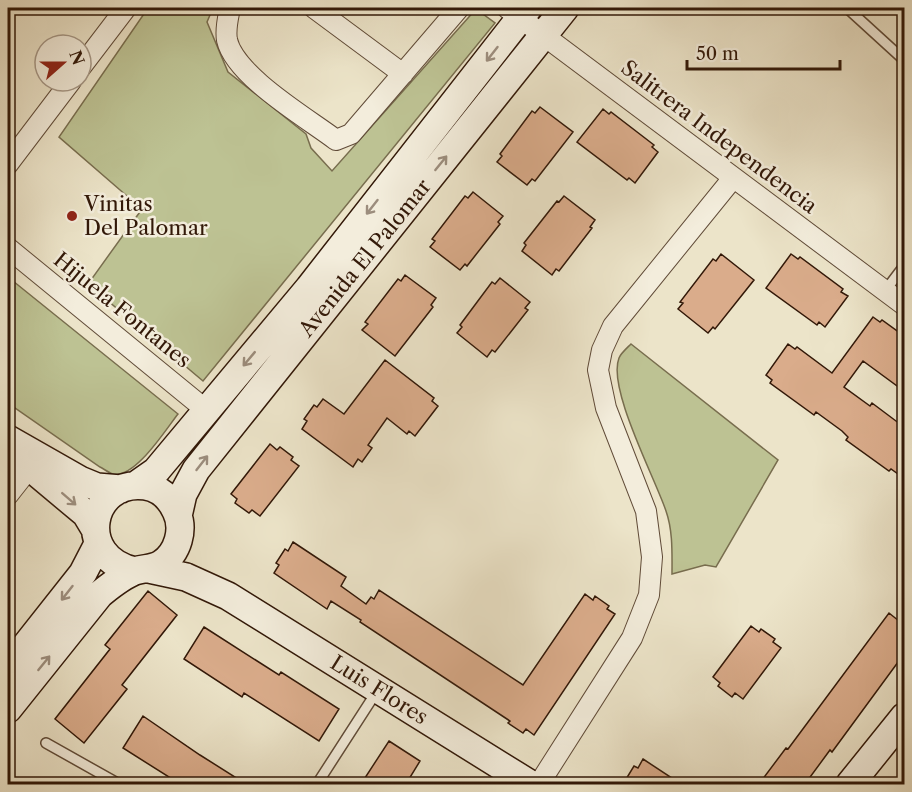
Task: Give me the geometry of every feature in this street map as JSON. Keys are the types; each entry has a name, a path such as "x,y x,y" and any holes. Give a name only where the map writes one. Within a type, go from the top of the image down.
{"street":[{"path":"93,52 126,8"},
{"path":"230,8 226,22 227,41 236,59 251,77 336,140 351,134 459,8"},
{"path":"314,8 404,74"},
{"name":"Avenida El Palomar","path":"179,526 183,494 196,470 565,8"},
{"name":"Avenida El Palomar","path":"128,487 156,471 309,288 518,11"},
{"name":"Salitrera Independencia","path":"518,11 543,36 904,305"},
{"path":"8,164 62,93"},
{"path":"539,784 632,638 649,595 652,557 646,511 606,408 598,370 602,350 613,326 733,178"},
{"name":"Hijuela Fontanes","path":"8,248 206,410"},
{"path":"8,439 97,487 150,487 163,494 172,504 179,526 171,555 161,564 114,583 100,594 8,709"},
{"path":"8,449 86,514 97,536 92,560 8,668"},
{"path":"8,495 30,467"},
{"path":"128,487 109,496 100,508 95,522 97,536 101,550 111,561 122,568 142,570"},
{"name":"Luis Flores","path":"179,526 184,553 228,596"},
{"name":"Luis Flores","path":"142,570 171,572 228,596 530,784"},
{"path":"849,784 904,717"}],"lane":[{"path":"847,8 904,60"},
{"path":"885,291 904,266"},
{"path":"316,784 378,689"},
{"path":"46,743 119,784"}],"green space":[{"path":"148,8 213,8 207,22 228,72 306,134 311,148 332,171 476,9 495,23 203,381 88,284 142,209 59,137 89,93 93,93 93,88"},
{"path":"8,277 178,414 149,452 131,469 122,473 110,473 8,403"},
{"path":"631,344 778,460 716,567 705,565 672,574 670,526 620,390 617,372 619,358"}],"building":[{"path":"540,107 573,132 535,181 532,179 527,185 497,162 502,156 500,154 532,111 535,113"},
{"path":"603,109 609,114 611,112 654,145 652,147 658,152 635,183 629,178 627,180 577,142"},
{"path":"473,192 503,216 498,222 500,224 467,266 465,264 460,270 430,247 435,241 432,239 465,196 468,198"},
{"path":"564,196 595,220 590,227 592,228 559,271 556,269 552,275 522,251 526,245 524,243 557,201 559,202"},
{"path":"721,254 754,280 715,329 713,327 708,333 678,309 683,303 680,302 713,259 716,261"},
{"path":"791,254 798,259 800,257 843,289 841,292 848,296 825,327 819,322 817,325 766,288"},
{"path":"405,275 436,298 431,305 433,307 395,356 362,330 368,324 365,322 398,279 401,281"},
{"path":"500,278 530,302 525,308 528,310 495,352 492,350 487,357 457,333 462,327 460,325 492,282 495,284"},
{"path":"873,317 880,322 882,320 904,336 904,391 863,361 844,387 870,406 872,403 904,427 904,465 898,474 891,469 889,471 846,440 848,437 842,431 816,412 814,415 770,383 772,380 766,375 788,344 795,349 797,347 832,373"},
{"path":"385,360 434,398 432,401 438,406 415,436 409,431 407,434 387,418 368,445 372,448 362,462 358,459 353,467 302,429 307,421 304,419 314,405 317,407 323,399 344,414"},
{"path":"270,444 277,450 280,447 293,457 291,460 299,466 260,516 252,510 249,513 235,503 237,499 231,494"},
{"path":"293,542 346,577 341,586 366,604 371,597 374,599 379,590 523,685 585,594 593,600 595,596 609,606 607,609 615,614 534,735 526,729 523,733 508,723 510,721 360,622 361,620 331,601 327,609 274,573 279,565 276,563 285,549 288,551"},
{"path":"148,591 177,615 122,685 127,689 84,743 55,719 110,649 105,645"},
{"path":"889,613 904,625 904,654 832,752 830,750 805,784 759,784 786,748 788,749"},
{"path":"751,626 759,632 761,629 775,639 773,642 781,648 743,699 735,693 732,697 718,686 720,683 713,677"},
{"path":"204,627 279,675 281,672 339,709 319,741 244,693 242,697 184,659"},
{"path":"143,716 246,784 180,784 123,748"},
{"path":"389,741 420,761 406,784 361,784"},
{"path":"643,759 681,784 623,784 634,766 638,768"}],"place":[{"name":"Vinitas Del Palomar","path":"72,216"}]}
